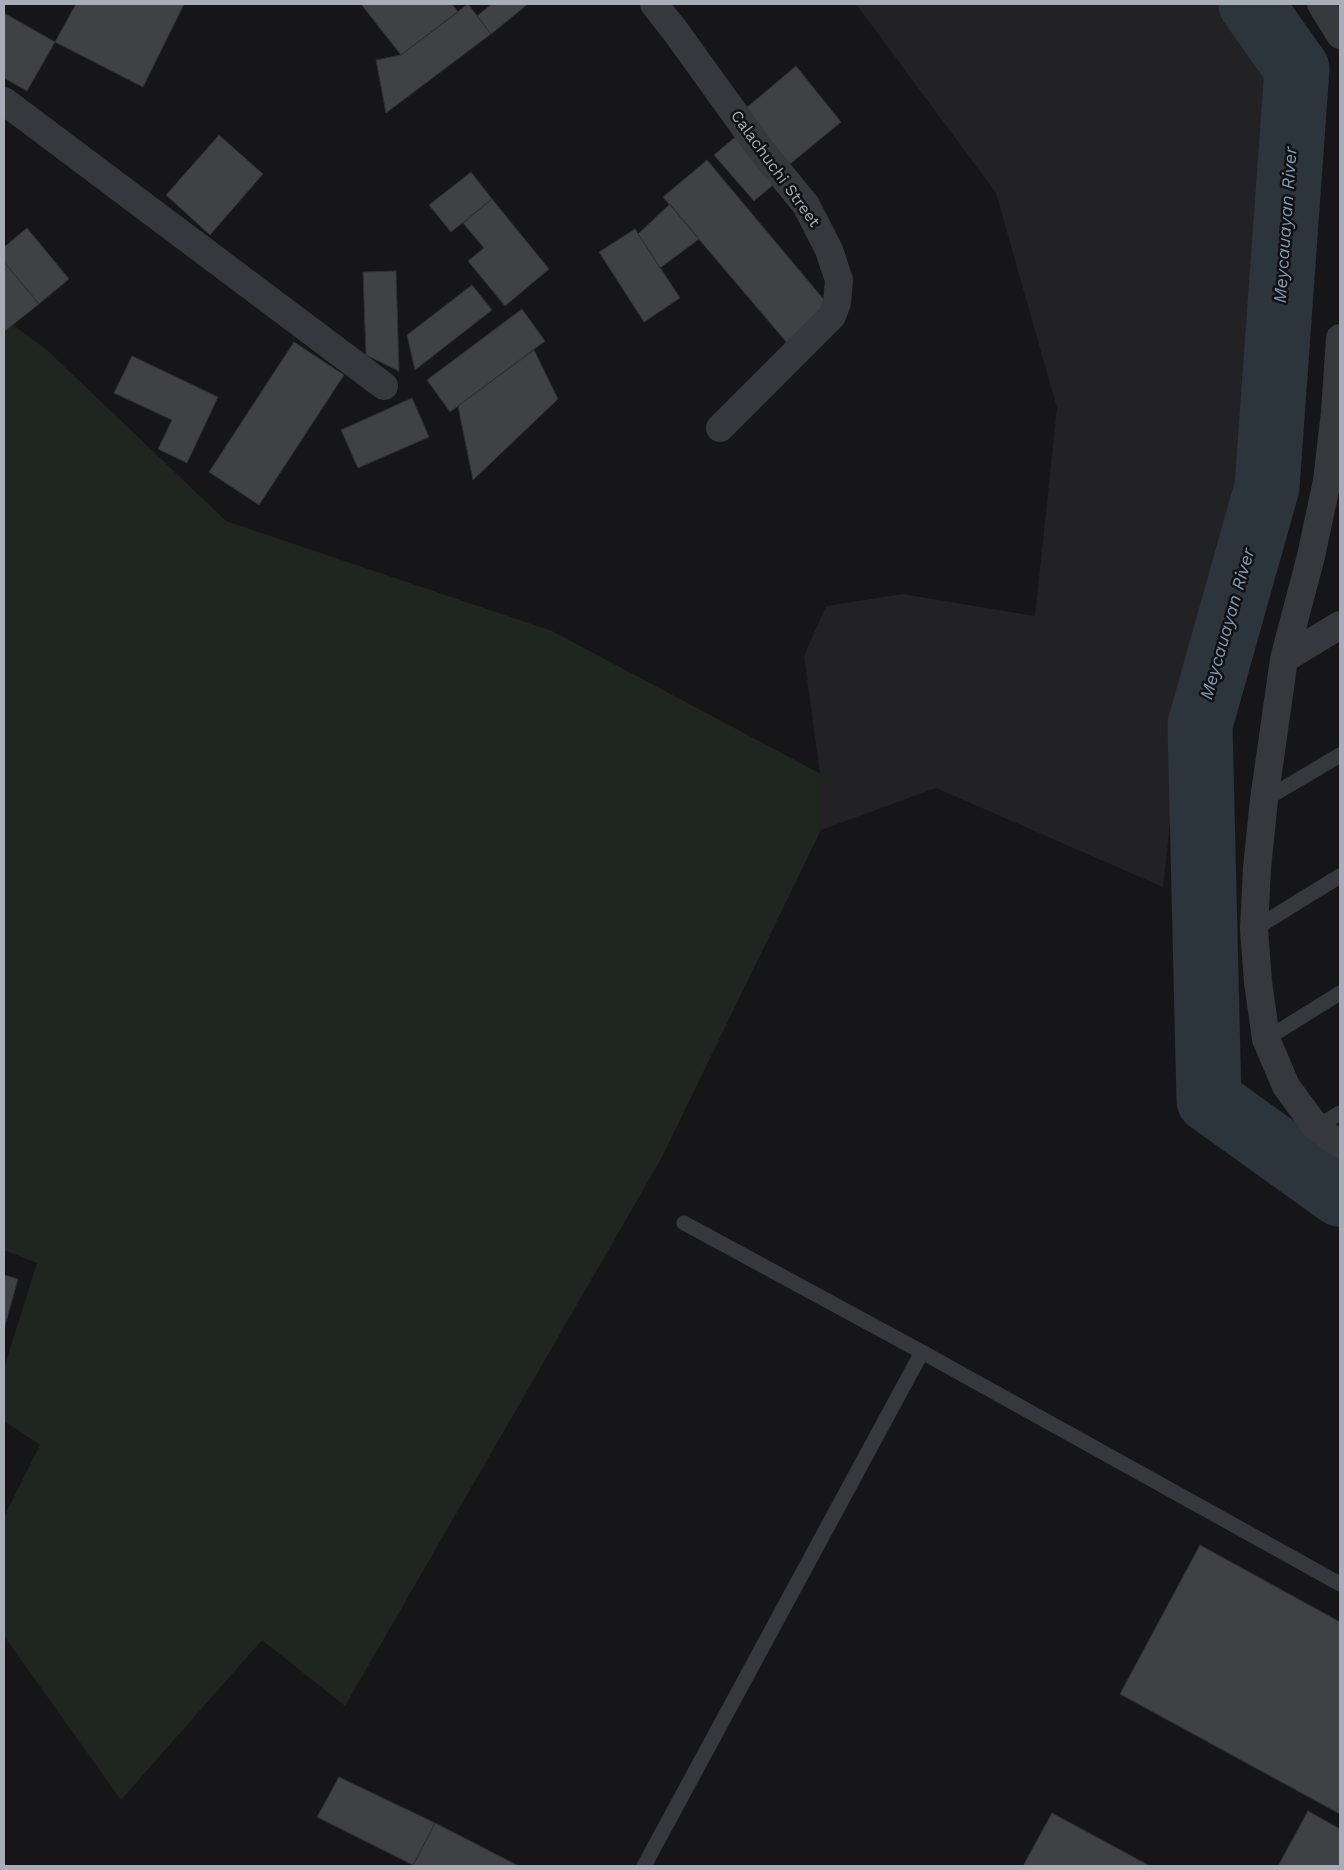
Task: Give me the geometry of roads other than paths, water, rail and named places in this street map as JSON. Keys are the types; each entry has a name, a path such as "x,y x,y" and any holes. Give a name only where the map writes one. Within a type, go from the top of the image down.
{"street":[{"name":"Calachuchi Street","path":"654,4 761,150 806,205 829,250 839,280 837,303 832,316 720,428"},
{"path":"1321,4 1340,35"},
{"path":"4,101 384,386"},
{"path":"1340,338 1335,412 1327,481 1311,556 1284,659 1264,800 1254,929 1258,982 1266,1039 1286,1086 1316,1128 1340,1144"},
{"path":"1284,659 1340,625"}],"lane":[{"path":"1264,800 1340,755"},
{"path":"1254,929 1340,876"},
{"path":"1266,1039 1340,993"},
{"path":"1316,1128 1340,1113"},
{"path":"684,1223 922,1352 1340,1584"},
{"path":"644,1866 922,1352"}],"waterway":[{"name":"Meycauayan River","path":"1251,4 1297,69 1267,487 1200,725 1209,1100 1340,1194"}]}
